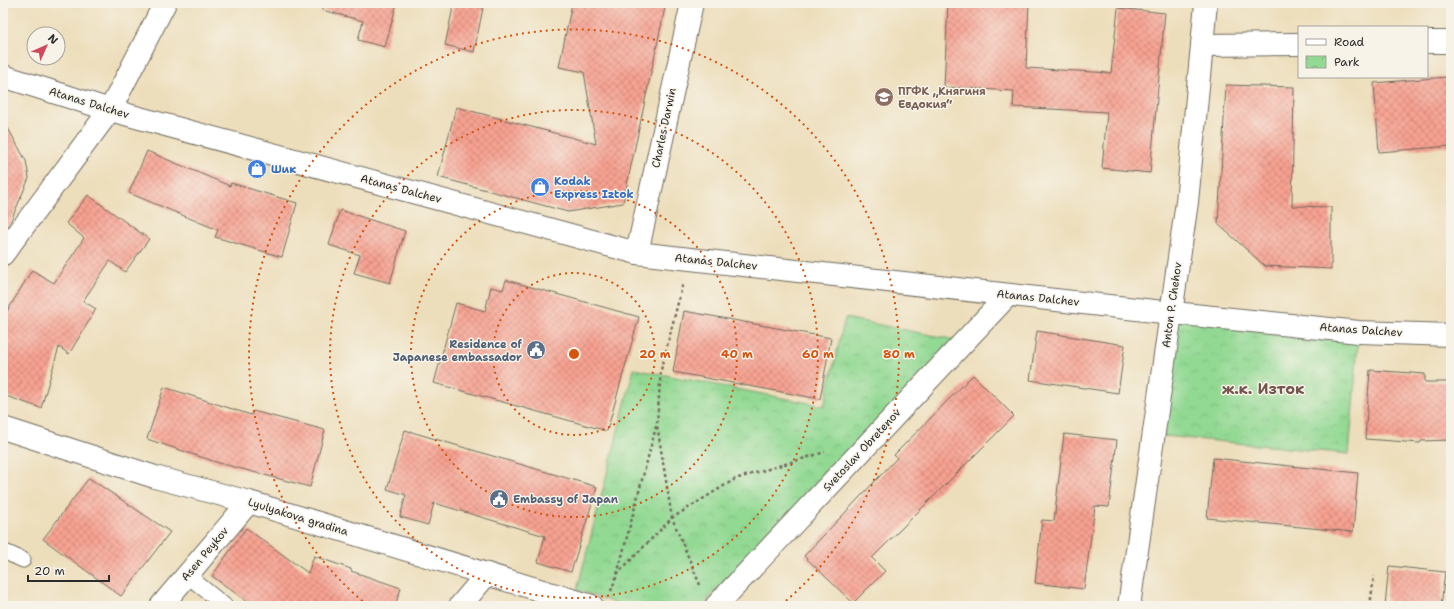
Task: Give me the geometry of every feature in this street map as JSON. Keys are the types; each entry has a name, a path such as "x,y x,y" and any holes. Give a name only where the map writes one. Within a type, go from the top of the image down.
{"street":[{"path":"3,254 110,110 165,3"},
{"name":"Charles Darwin","path":"637,253 692,3"},
{"name":"Anton P. Chehov","path":"1129,606 1187,202 1206,3"},
{"path":"1428,42 1451,42"},
{"path":"1202,45 1298,44"},
{"name":"Atanas Dalchev","path":"3,76 110,110 637,253 1171,313 1359,332 1451,335"},
{"name":"Svetoslav Obretenov","path":"716,606 1008,295"},
{"name":"Lyulyakova gradina","path":"3,428 155,477 249,502 488,574 601,600"},
{"name":"Asen Peykov","path":"161,606 249,502"},
{"path":"460,606 488,574"}],"lane":[{"path":"3,551 23,560"},
{"path":"188,575 225,606"}],"path":[{"path":"617,575 657,423 661,370 689,259"},
{"path":"657,423 672,518 701,587"},
{"path":"601,600 617,575 672,518 735,479 827,452"},
{"path":"1370,606 1374,576"}],"green space":[{"path":"1171,313 1359,332 1349,454 1154,435"},
{"path":"845,318 956,340 702,606 624,606 577,590 634,369 824,406"}],"building":[{"path":"323,3 397,3 385,47 358,40 363,21 322,10"},
{"path":"454,3 484,3 474,52 445,45"},
{"path":"572,3 666,3 623,203 568,212 438,177 456,107 596,144 584,72 559,67"},
{"path":"948,3 1029,3 1026,68 1111,73 1118,8 1165,13 1150,173 1102,168 1107,112 1013,107 1014,91 944,87"},
{"path":"1447,77 1451,146 1379,152 1374,83"},
{"path":"1226,85 1294,87 1292,206 1331,207 1331,269 1265,266 1218,224"},
{"path":"3,119 26,161 29,178 10,223 3,233"},
{"path":"147,151 230,186 231,183 297,203 282,257 215,237 218,230 129,193"},
{"path":"88,195 149,239 125,272 110,261 83,301 96,309 69,354 59,347 41,408 3,395 3,318 32,270 54,283 84,238 66,223"},
{"path":"340,210 405,231 390,283 354,273 360,255 329,245"},
{"name":"Residence of Japanese embassador","path":"506,280 639,317 607,431 434,383 456,303 485,311 491,287 503,290"},
{"path":"684,311 831,338 820,399 673,372"},
{"path":"1037,331 1125,345 1118,393 1030,380"},
{"path":"1370,370 1425,374 1425,382 1451,382 1451,440 1421,441 1420,443 1365,439"},
{"path":"973,375 1014,416 872,558 885,571 853,603 804,556 897,458 894,455"},
{"path":"164,387 251,415 253,411 325,430 310,487 219,463 147,439"},
{"name":"Embassy of Japan","path":"405,430 597,487 571,572 538,562 545,536 434,503 428,525 400,517 406,495 387,489"},
{"path":"1064,434 1117,440 1109,507 1095,506 1084,589 1035,583 1042,520 1054,521"},
{"path":"1213,458 1358,473 1353,532 1207,518"},
{"path":"89,478 170,532 121,596 43,539"},
{"path":"246,528 308,573 314,556 351,569 351,571 401,588 395,606 253,606 212,576"},
{"path":"1389,566 1445,572 1441,606 1385,606"}],"place":[{"name":"ПГФК „Княгиня Евдокия“","path":"884,97"},
{"name":"Шик","path":"257,169"},
{"name":"Kodak Express Iztok","path":"540,187"},
{"name":"Residence of Japanese embassador","path":"536,350"},
{"name":"Embassy of Japan","path":"499,499"}],"district":[{"name":"ж.к. Изток","path":"1263,389"}]}
